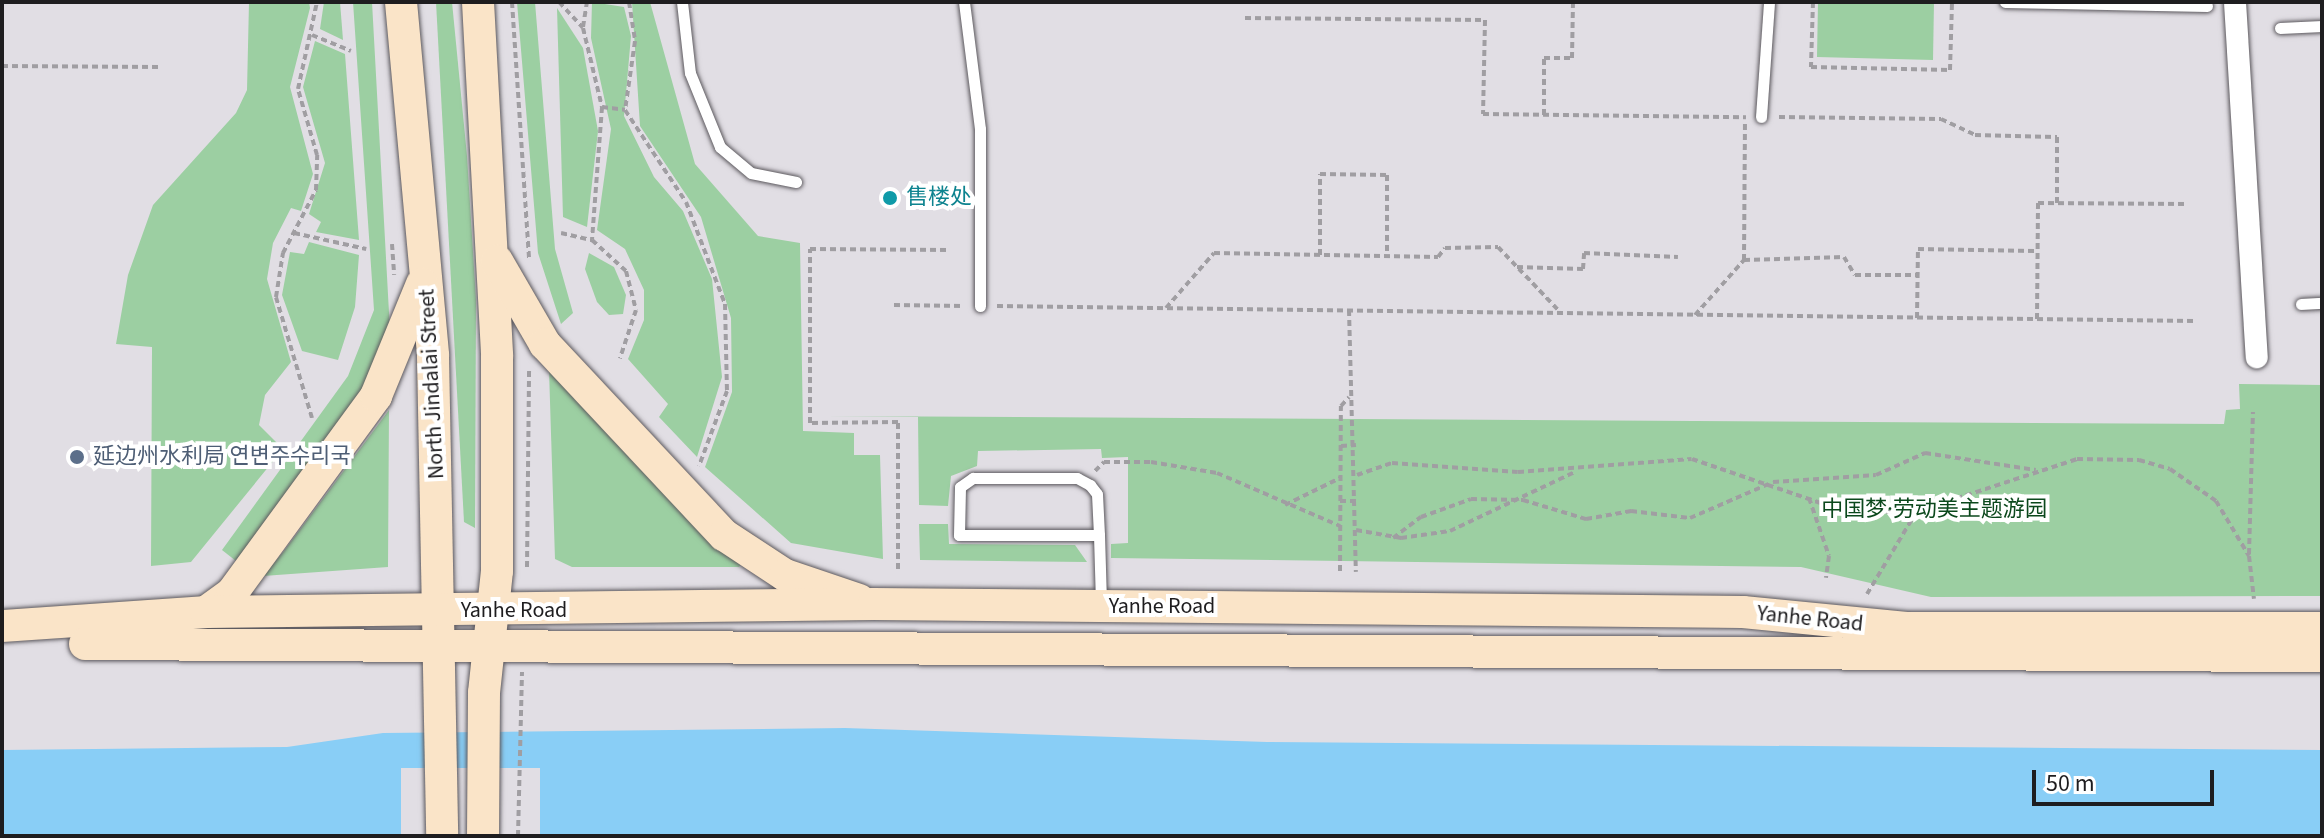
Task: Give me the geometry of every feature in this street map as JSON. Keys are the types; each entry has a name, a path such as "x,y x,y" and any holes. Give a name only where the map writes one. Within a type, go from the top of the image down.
{"main road":[{"name":"North Jindalai Street","path":"401,2 427,270 441,647 442,836"},
{"path":"478,2 493,255 493,612 482,768 483,836"},
{"path":"493,255 545,344 724,535 785,575 874,604"},
{"path":"206,612 232,593 376,396 427,270"},
{"name":"Yanhe Road","path":"2,626 206,612 493,612 874,604 1743,612 1906,628 2322,628"},
{"name":"Yanhe Road","path":"2,645 2322,656"}],"street":[{"path":"2235,2 2257,357"}],"lane":[{"path":"682,2 690,73 720,147 751,173 796,182"},
{"path":"964,2 980,129 980,306"},
{"path":"1761,117 1769,2"},
{"path":"2005,2 2207,6"},
{"path":"2280,28 2322,26"},
{"path":"2301,304 2322,303"},
{"path":"1099,535 959,535 965,481 1085,481 1097,494 1099,535 1101,607"}],"path":[{"path":"312,418 276,297 294,233 318,171 298,89 317,2"},
{"path":"559,2 583,28"},
{"path":"587,2 583,28 602,107 592,240"},
{"path":"629,2 635,41 625,110 686,202 725,304 727,391 697,470"},
{"path":"1544,115 1544,58 1572,58 1573,2"},
{"path":"1813,2 1811,67 1950,70 1952,2"},
{"path":"1245,18 1485,20 1483,114 1941,119 1975,135 2057,137 2057,203"},
{"path":"312,35 351,51"},
{"path":"2,66 159,67"},
{"path":"602,107 625,110"},
{"path":"1695,315 1744,260 1745,117"},
{"path":"1320,255 1320,174 1387,175 1387,256"},
{"path":"2037,319 2038,203 2187,204"},
{"path":"294,233 366,249"},
{"path":"561,233 592,240 613,253 633,291 634,324 620,358"},
{"path":"1166,308 1214,253 1387,256 1498,247 1561,313"},
{"path":"898,569 898,422 810,423 810,249 949,250"},
{"path":"1917,318 1918,249 2038,251"},
{"path":"1517,267 1583,269 1584,253 1678,257"},
{"path":"1744,260 1844,257 1855,275 1917,275"},
{"path":"894,305 2195,321"},
{"path":"1349,310 1349,397 1357,407 1356,572"},
{"path":"1340,571 1341,406 1349,397"},
{"path":"2253,412 2249,556 2255,607"},
{"path":"1341,446 1356,445"},
{"path":"1393,538 1449,504 1523,500 1586,519 1639,511 1690,518 1773,482 1876,475 1936,452 2038,470"},
{"path":"1357,475 1392,463 1578,470 1692,459 1773,482 1809,498 1883,513 1917,512 2038,470 2107,458 2170,469 2216,501 2249,556"},
{"path":"1085,481 1104,462 1180,465 1217,473 1285,505 1340,526"},
{"path":"1356,530 1393,538 1478,524 1578,470"},
{"path":"1285,505 1340,478"},
{"path":"1809,498 1829,556 1826,578"},
{"path":"1340,501 1356,501"},
{"path":"1867,594 1917,512"},
{"path":"518,768 518,836"}],"green space":[{"path":"249,2 309,2 310,8 290,87 313,174 301,211 291,208 273,243 267,279 291,362 265,395 259,425 283,449 191,562 151,566 152,347 116,344 128,275 153,205 236,113 247,90"},
{"path":"324,2 340,2 343,40 320,29"},
{"path":"353,2 372,2 390,331 363,388 236,561 222,550 348,376 374,310"},
{"path":"436,2 452,2 467,156 476,300 475,528 464,522"},
{"path":"517,2 535,2 555,249 573,313 561,324 538,253"},
{"path":"592,2 624,7 631,36 624,116 654,177 683,211 712,279 722,377 697,457 659,417 668,404 628,359 644,320 644,290 625,249 597,230 611,129 591,38"},
{"path":"632,2 650,2 695,164 758,236 800,243 803,431 854,433 854,455 880,455 883,559 791,543 705,467 732,392 731,318 701,217 640,126"},
{"path":"1818,2 1934,2 1933,60 1817,57"},
{"path":"557,8 583,48 598,131 587,227 563,217"},
{"path":"315,41 345,54 359,240 316,232 321,222 309,214 325,163 303,87"},
{"path":"309,242 359,255 355,307 338,360 302,351 282,295 290,252 304,254"},
{"path":"589,253 614,267 626,295 623,314 609,315 597,302 585,269"},
{"path":"549,370 743,562 739,567 572,567 555,559"},
{"name":"中国梦·劳动美主题游园","path":"2239,384 2322,385 2322,596 1931,597 1801,567 1111,558 1111,544 1128,543 1128,457 1102,458 1101,449 978,451 977,466 951,476 948,506 919,505 918,417 826,416 2224,424 2226,410 2240,409"},
{"path":"389,410 388,567 263,576 284,551"},
{"path":"919,524 948,524 949,544 1075,545 1087,562 920,560"}],"water":[{"path":"845,728 1267,742 2322,750 2322,836 2,836 2,750 287,747 383,733"}],"pier":[{"path":"401,768 540,768 540,836 401,836"}],"place":[{"name":"售楼处","path":"890,198"},
{"name":"延边州水利局 연변주수리국","path":"77,457"}]}
